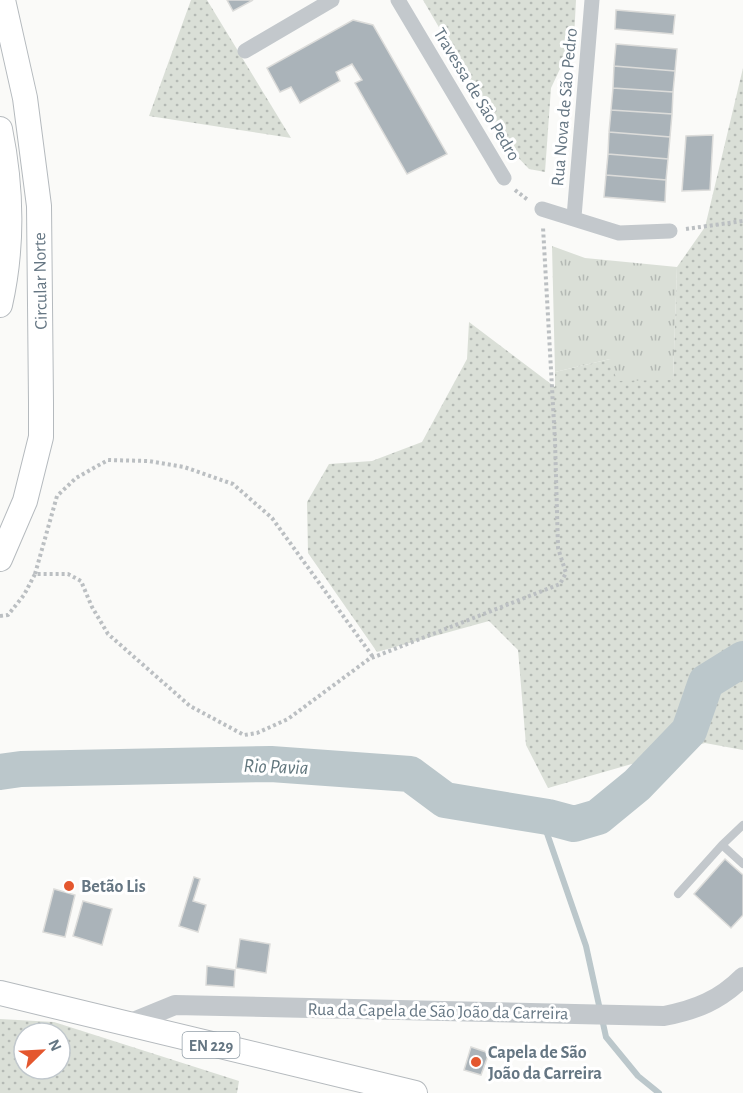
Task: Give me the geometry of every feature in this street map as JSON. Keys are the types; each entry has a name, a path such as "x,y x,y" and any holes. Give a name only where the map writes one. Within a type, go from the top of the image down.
{"main road":[{"name":"Circular Norte","path":"0,559 25,501 41,437 39,206 25,98 3,0"},
{"name":"Circular Norte","path":"0,129 7,173 9,211 6,277 0,305"},
{"name":"EN 229","path":"2,994 415,1093"}],"street":[{"path":"245,51 332,0"},
{"name":"Travessa de São Pedro","path":"398,0 504,178"},
{"name":"Rua Nova de São Pedro","path":"574,217 592,0"},
{"path":"542,209 574,217 619,233 670,231"},
{"name":"Rua da Capela de São João da Carreira","path":"126,1025 175,1005 664,1016 693,1011 725,995 743,977"}],"lane":[{"path":"678,894 743,825"},
{"path":"722,845 743,864"}],"path":[{"path":"35,574 69,574 81,581 92,607 108,634 190,706 244,735 258,733 288,719 373,657 560,584 566,573 558,548 555,441 542,209 519,193 504,178"},
{"path":"670,231 743,221"},
{"path":"0,616 8,615 24,595 35,574 57,496 76,478 108,460 148,461 184,466 233,484 272,518 373,657"}],"green space":[{"path":"191,0 207,0 291,138 149,116"},
{"path":"423,0 576,0 574,39 551,88 545,172 529,169 510,149"},
{"path":"743,68 743,750 705,743 548,788 526,745 518,650 489,621 377,652 308,553 307,502 329,464 372,461 422,442 467,359 469,322 555,387 555,372 610,359 673,379 677,267 705,227"},
{"path":"552,246 585,258 677,267 673,380 617,381 610,359 555,372"},
{"path":"0,1019 36,1021 12,1021 12,1081 72,1081 72,1028 239,1081 237,1093 0,1093"}],"building":[{"path":"227,0 253,0 233,11"},
{"path":"616,10 675,15 673,34 615,29"},
{"path":"353,20 373,25 447,154 407,174 355,83 362,80 352,64 336,72 340,81 300,103 291,87 280,92 267,68"},
{"path":"616,44 677,49 675,71 614,66"},
{"path":"614,66 675,71 673,92 613,88"},
{"path":"613,88 673,92 672,114 611,110"},
{"path":"611,110 672,114 670,137 609,132"},
{"path":"609,132 670,137 668,159 608,154"},
{"path":"713,135 710,190 682,191 686,136"},
{"path":"608,154 668,159 666,180 606,175"},
{"path":"606,175 666,180 665,202 604,197"},
{"path":"725,859 743,875 743,915 731,928 694,894"},
{"path":"194,877 200,879 193,901 206,905 198,932 179,926"},
{"path":"54,889 75,895 65,937 43,932"},
{"path":"83,901 112,909 102,945 73,936"},
{"path":"240,939 270,944 266,973 236,968"},
{"path":"207,966 235,970 234,987 206,985"},
{"name":"Capela de São João da Carreira","path":"471,1047 489,1053 481,1075 464,1070"}],"waterway":[{"name":"Rio Pavia","path":"0,772 21,769 271,764 410,774 445,800 548,817 574,824 598,817 637,785 689,731 706,682 743,659"},
{"name":"Rio Pavia","path":"541,816 586,946 606,1037 638,1076 659,1093"}],"place":[{"name":"Betão Lis","path":"69,886"},
{"name":"Capela de São João da Carreira","path":"476,1062"}]}
